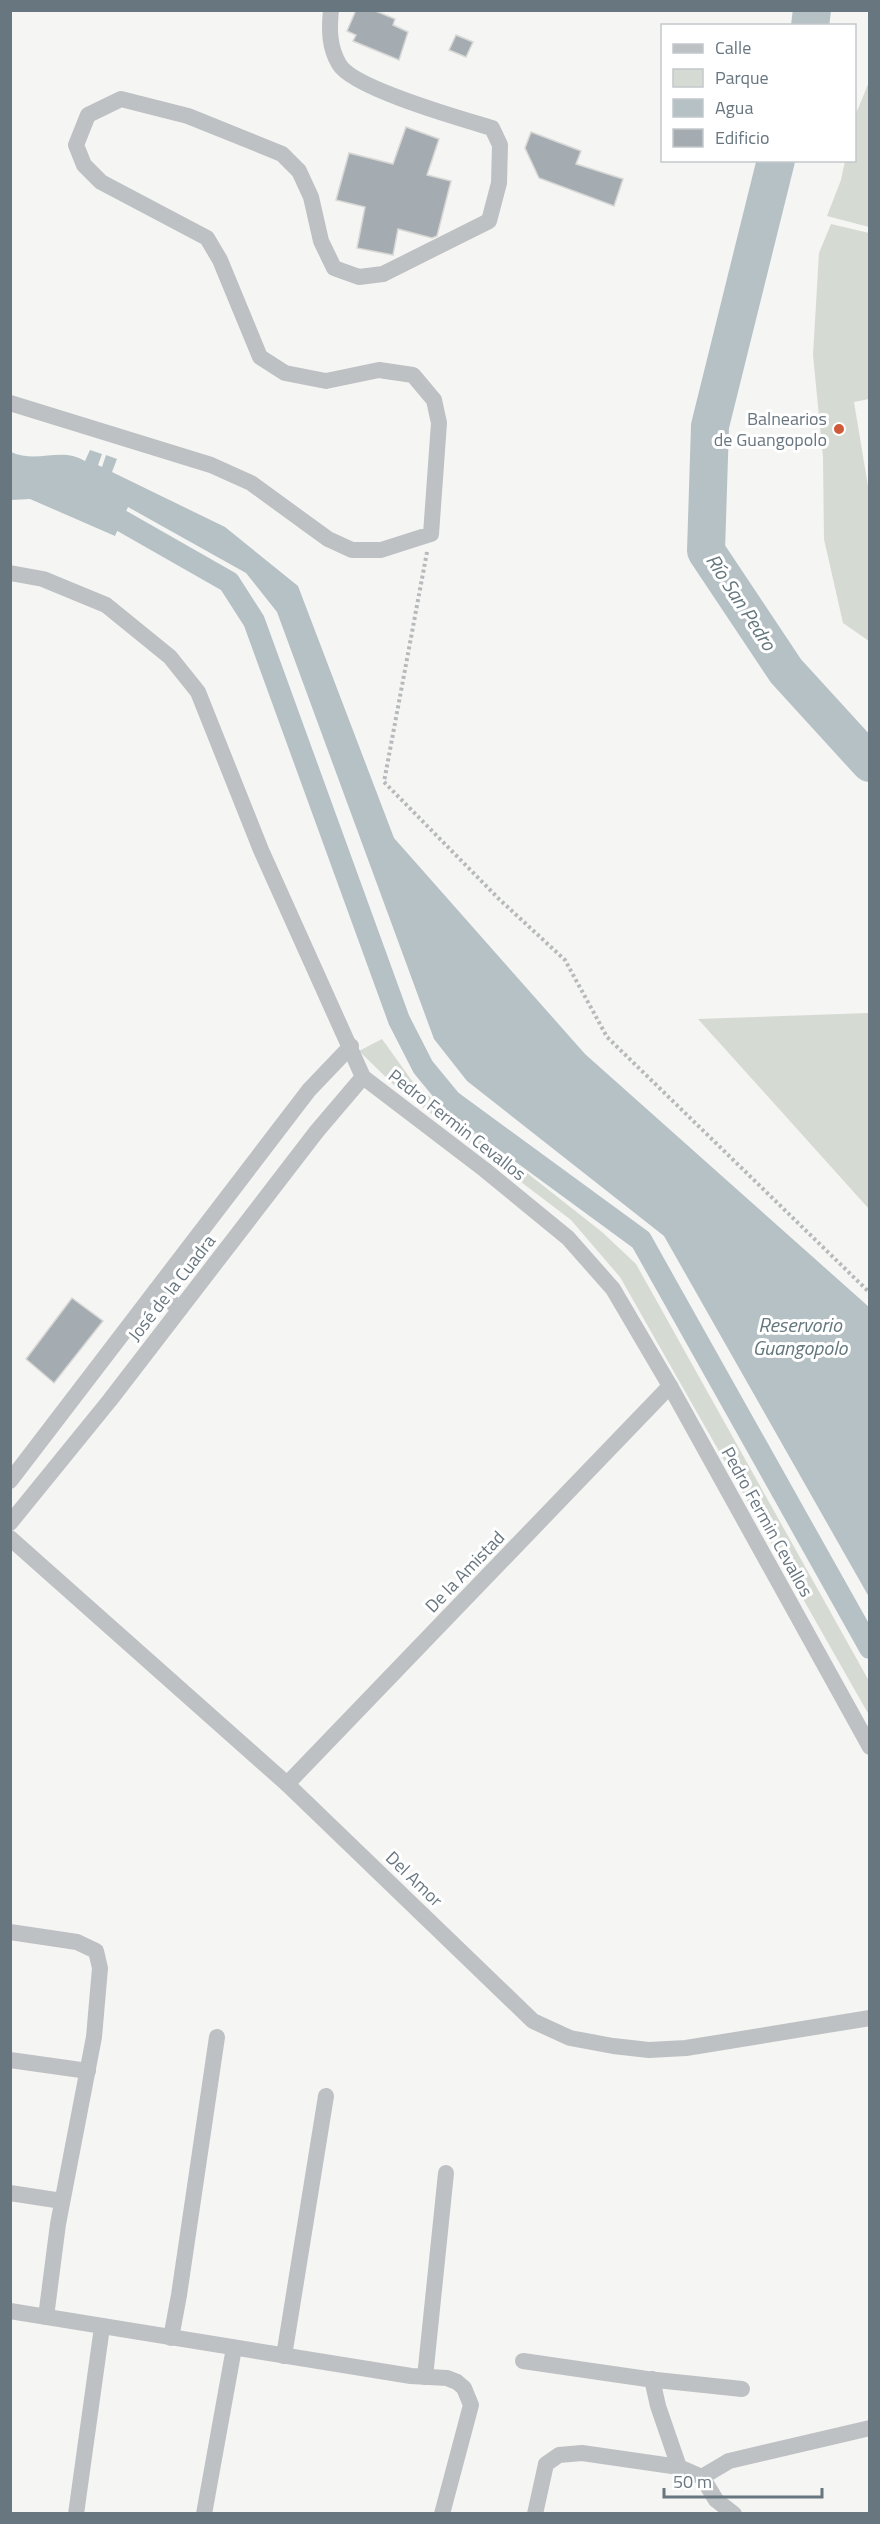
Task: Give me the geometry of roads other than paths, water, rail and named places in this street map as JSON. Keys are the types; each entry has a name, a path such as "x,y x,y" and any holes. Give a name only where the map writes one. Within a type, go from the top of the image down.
{"street":[{"path":"10,403 211,465 251,483 328,539 352,550 381,550 431,534 439,423 434,400 413,375 379,370 326,381 285,373 260,357 220,260 207,238 101,182 84,165 76,145 88,115 121,99 188,116 282,154 299,171 311,197 321,241 334,268 359,278 383,274 489,221 499,183 501,145 492,128 366,85 339,66 328,35 330,10"},
{"name":"Pedro Fermin Cevallos","path":"10,573 43,579 106,605 170,657 198,693 261,850 363,1077 485,1170 568,1238 613,1289 670,1386 870,1747"},
{"name":"José de la Cuadra","path":"10,1481 309,1090 351,1046"},
{"name":"José de la Cuadra","path":"10,1522 110,1400 317,1131 363,1077"},
{"path":"156,1290 180,1309"},
{"name":"De la Amistad","path":"287,1784 670,1386"},
{"name":"Del Amor","path":"10,1538 287,1784 533,2021 570,2038 649,2050 686,2048 870,2018"},
{"path":"10,1932 77,1942 96,1951 100,1968 94,2037 62,2200 46,2317"},
{"path":"171,2338 217,2037"},
{"path":"10,2060 88,2070"},
{"path":"284,2356 327,2096"},
{"path":"426,2377 446,2173"},
{"path":"10,2193 62,2200"},
{"path":"10,2310 284,2356 426,2377 447,2378 456,2382 464,2388 471,2405 442,2514"},
{"path":"76,2514 102,2327"},
{"path":"204,2514 234,2348"},
{"path":"523,2361 742,2389"},
{"path":"652,2379 658,2406 679,2467"},
{"path":"702,2477 729,2461 870,2428"},
{"path":"535,2514 546,2464 559,2455 582,2453 679,2467 702,2477 716,2500 734,2514"}],"water":[{"name":"Reservorio Guangopolo","path":"90,450 102,454 98,465 102,467 106,455 117,459 112,472 225,527 298,586 394,838 585,1054 869,1307 869,1597 664,1236 467,1081 434,1039 277,612 246,573 128,507 115,536 30,499 11,500 11,452 31,456 67,455 85,461"}],"waterway":[{"name":"Río San Pedro","path":"810,24 812,10"},
{"name":"Río San Pedro","path":"776,162 710,426 706,551 786,671 870,763"},
{"path":"122,521 229,582 254,621 399,1020 423,1067 451,1101 641,1240 870,1648"}],"place":[{"name":"Balnearios de Guangopolo","path":"839,429"}]}
